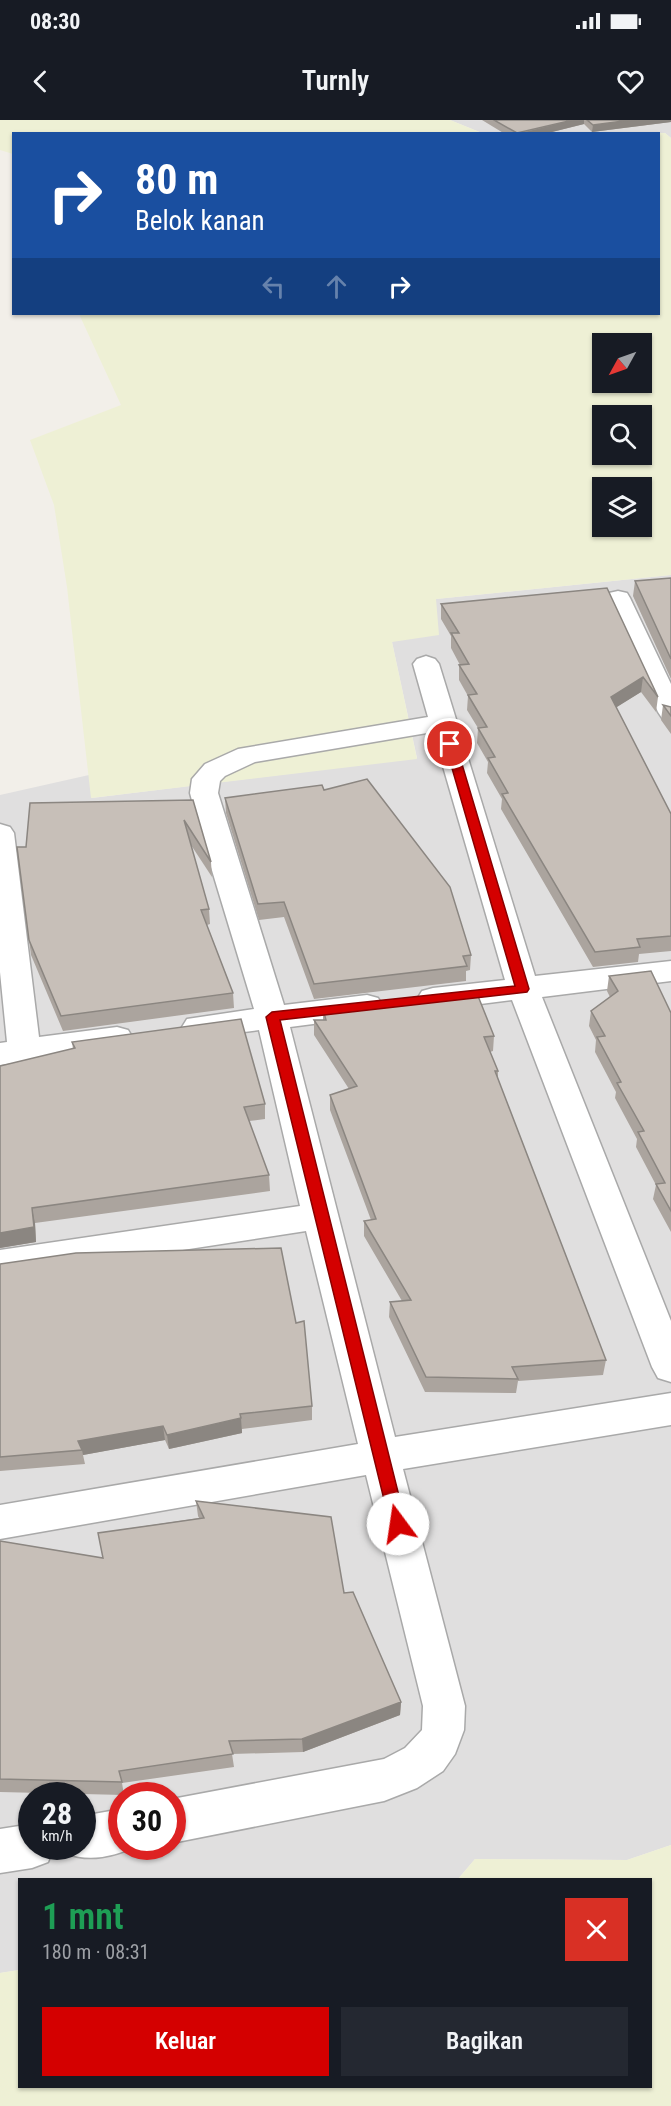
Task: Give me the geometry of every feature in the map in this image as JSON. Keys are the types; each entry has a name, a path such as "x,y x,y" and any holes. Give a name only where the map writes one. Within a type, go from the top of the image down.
{"street":[{"path":"618,597 671,711"},
{"path":"426,664 523,989 671,1367"},
{"path":"186,1818 384,1780 408,1771 429,1756 443,1731 444,1706 272,1017 214,834 204,793 206,779 215,770 248,755 444,722"},
{"path":"0,833 12,1052 272,1017 671,971"},
{"path":"0,1264 320,1216"},
{"path":"0,1522 381,1456 671,1409"},
{"path":"0,1851 18,1848"}],"shaded area":[{"path":"450,120 671,120 671,138 660,132 480,132"},
{"path":"671,575 671,1845 627,1860 475,1859 459,1878 18,1878 18,1970 0,1973 0,795 89,775 92,798 417,758 392,642 436,599"}],"green space":[{"path":"0,120 450,120 480,132 12,132 12,154 0,150"},
{"path":"660,133 665,133 671,138 671,575 436,599 439,635 392,642 417,759 91,798 67,587 54,505 30,440 121,405 79,315 660,315"},
{"path":"671,1845 671,2106 0,2106 0,1973 18,1970 18,2088 652,2088 652,1878 459,1878 475,1859 627,1860"}],"building":[{"path":"494,120 573,120 521,132 515,132"},
{"path":"587,120 631,120 593,125"},
{"path":"671,578 671,659 635,581"},
{"path":"607,588 658,697 643,677 611,697 671,814 671,936 637,939 640,947 595,952 502,794 508,793 488,758 495,757 478,728 487,727 468,695 477,694 459,665 469,664 451,633 459,633 441,604"},
{"path":"663,705 671,707 671,716"},
{"path":"367,779 450,887 471,955 463,956 467,966 314,984 284,902 258,904 225,798 322,785 324,790"},
{"path":"193,800 211,862 184,820 209,909 201,910 233,993 61,1016 29,940 17,847 26,847 30,803"},
{"path":"651,971 671,1013 671,1211 656,1184 665,1183 638,1132 644,1131 617,1083 621,1082 597,1037 605,1036 591,1011 618,991 609,976"},
{"path":"476,991 494,1036 484,1037 498,1071 495,1071 606,1360 512,1367 518,1379 426,1377 390,1302 411,1300 364,1221 376,1219 330,1095 357,1086 314,1020 326,1020 323,1009"},
{"path":"241,1019 265,1104 244,1107 269,1175 32,1208 34,1227 0,1233 0,1066 75,1048 72,1042"},
{"path":"281,1248 296,1323 304,1321 312,1406 240,1414 241,1418 167,1435 163,1426 78,1441 82,1450 0,1457 0,1264 76,1253"},
{"path":"196,1501 331,1517 344,1593 353,1592 401,1702 302,1739 229,1741 233,1754 119,1771 122,1782 0,1779 0,1541 103,1558 98,1533 204,1518"}],"route":[{"path":"398,1524 272,1017 523,989 450,744"}]}
